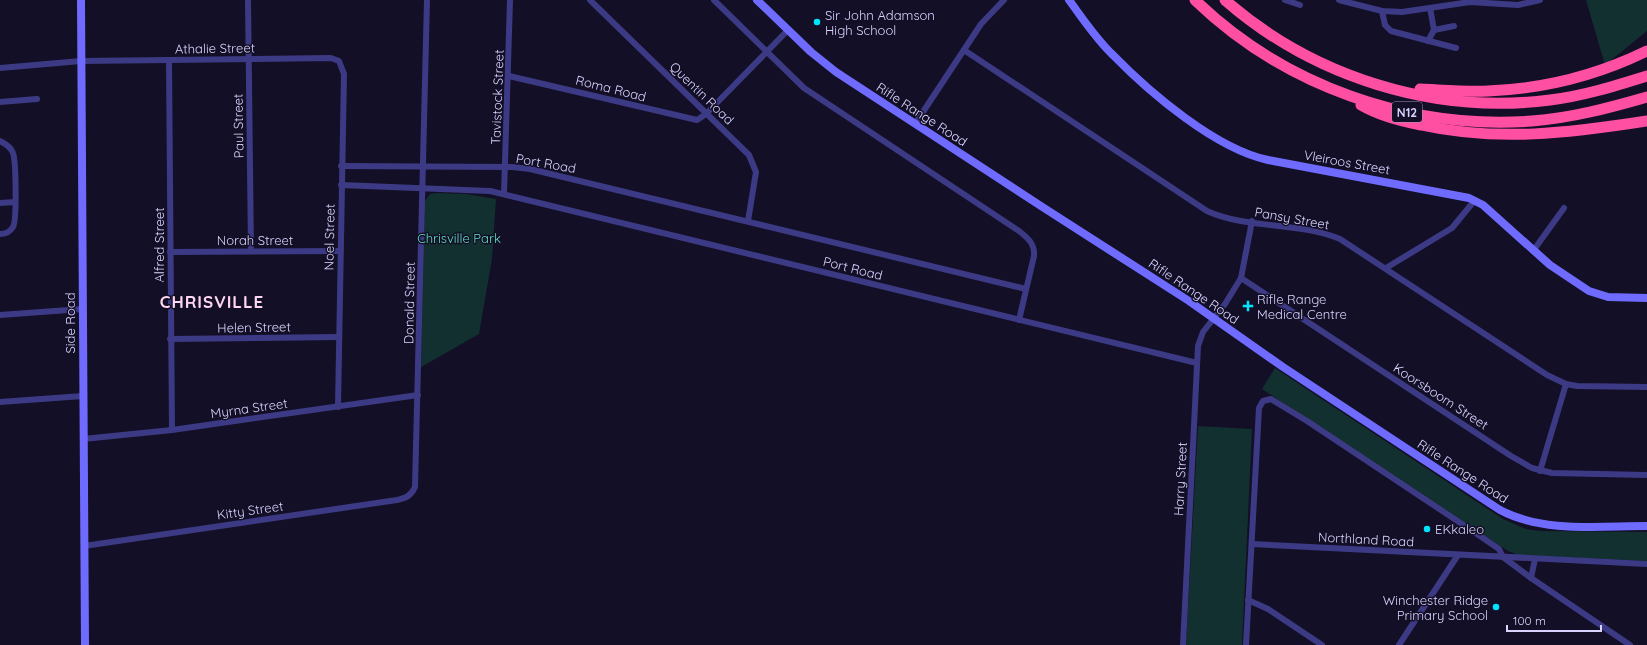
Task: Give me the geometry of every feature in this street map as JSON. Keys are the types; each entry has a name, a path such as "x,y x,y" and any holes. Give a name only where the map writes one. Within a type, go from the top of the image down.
{"highway":[{"name":"N12","path":"1195,0 1225,27 1271,59 1338,92 1404,112 1458,120 1487,122 1533,121 1563,118 1594,112 1647,97"},
{"name":"N12","path":"1225,0 1262,30 1307,57 1342,73 1392,89 1456,101 1489,103 1531,102 1582,94 1647,76"},
{"path":"1392,89 1481,91 1529,87 1600,70 1647,51"},
{"path":"1338,92 1365,108 1384,116 1438,129 1466,132 1503,135 1551,134 1647,121"}],"street":[{"name":"Side Road","path":"81,0 85,645"},
{"name":"Paul Street","path":"248,0 251,251"},
{"name":"Donald Street","path":"415,487 427,0"},
{"name":"Tavistock Street","path":"504,194 509,76 510,0"},
{"name":"Quentin Road","path":"590,0 706,114 744,149 754,164 756,172 748,221"},
{"path":"714,0 808,91 1027,238 1033,245 1034,252 1019,320"},
{"name":"Rifle Range Road","path":"757,0 788,30 832,68 915,124 1214,319 1283,367 1508,515 1527,522 1545,525 1647,526"},
{"path":"915,124 991,12 1004,0"},
{"name":"Vleiroos Street","path":"1069,0 1112,55 1140,81 1173,108 1203,129 1244,154 1268,160 1447,192 1475,200 1489,210 1533,251 1559,271 1598,295 1616,298 1647,298"},
{"path":"1285,0 1300,5"},
{"path":"1339,0 1382,11 1402,12 1470,2 1525,5 1540,0"},
{"path":"1428,41 1434,30 1430,8"},
{"path":"1382,11 1387,28 1456,48"},
{"path":"1434,30 1454,26"},
{"path":"706,114 788,30"},
{"name":"Pansy Street","path":"964,50 1207,211 1223,216 1336,237 1386,268 1541,371 1566,384 1584,386 1647,387"},
{"name":"Athalie Street","path":"0,68 81,61 331,58 339,61 344,69"},
{"name":"Alfred Street","path":"169,60 170,339 172,430"},
{"name":"Noel Street","path":"338,407 341,166 344,69"},
{"name":"Roma Road","path":"509,76 691,119 697,120 706,114"},
{"path":"0,102 37,99"},
{"path":"0,141 12,149 15,160 14,225 9,232 0,234"},
{"name":"Port Road","path":"341,166 530,169 1026,289"},
{"name":"Port Road","path":"341,185 423,187 490,191 1197,363"},
{"path":"1386,268 1452,228 1475,200"},
{"path":"0,204 15,202"},
{"path":"1533,251 1564,208"},
{"path":"1241,278 1252,221"},
{"name":"Norah Street","path":"170,252 340,251"},
{"name":"Harry Street","path":"1183,645 1197,363 1202,334 1214,319 1241,278"},
{"name":"Koorsboom Street","path":"1241,278 1511,456 1540,470 1560,474 1647,474"},
{"path":"0,315 82,310"},
{"name":"Helen Street","path":"170,339 339,337"},
{"path":"1540,470 1566,384"},
{"name":"Myrna Street","path":"83,439 172,430 418,395"},
{"path":"0,402 83,396"},
{"path":"1246,645 1258,411 1260,404 1263,401 1271,399 1497,547 1503,557 1531,578 1630,645"},
{"name":"Kitty Street","path":"84,546 397,500 410,496 415,487"},
{"name":"Northland Road","path":"1252,544 1503,557"},
{"path":"1399,645 1458,555"},
{"path":"1503,557 1647,564"},
{"path":"1531,578 1535,559"},
{"path":"1248,600 1268,609 1322,645"}],"green space":[{"path":"1586,0 1647,0 1647,31 1605,65"},
{"name":"Chrisville Park","path":"430,194 466,194 496,199 492,259 479,334 421,367 425,201"},
{"path":"1275,368 1503,519 1526,529 1540,531 1647,532 1647,561 1519,555 1508,551 1262,389"},
{"path":"1198,426 1252,429 1242,645 1186,645"}],"place":[{"name":"Sir John Adamson High School","path":"817,22"},
{"name":"Rifle Range Medical Centre","path":"1248,306"},
{"name":"EKkaleo","path":"1427,529"},
{"name":"Winchester Ridge Primary School","path":"1496,607"}],"district":[{"name":"CHRISVILLE","path":"212,301"}]}
